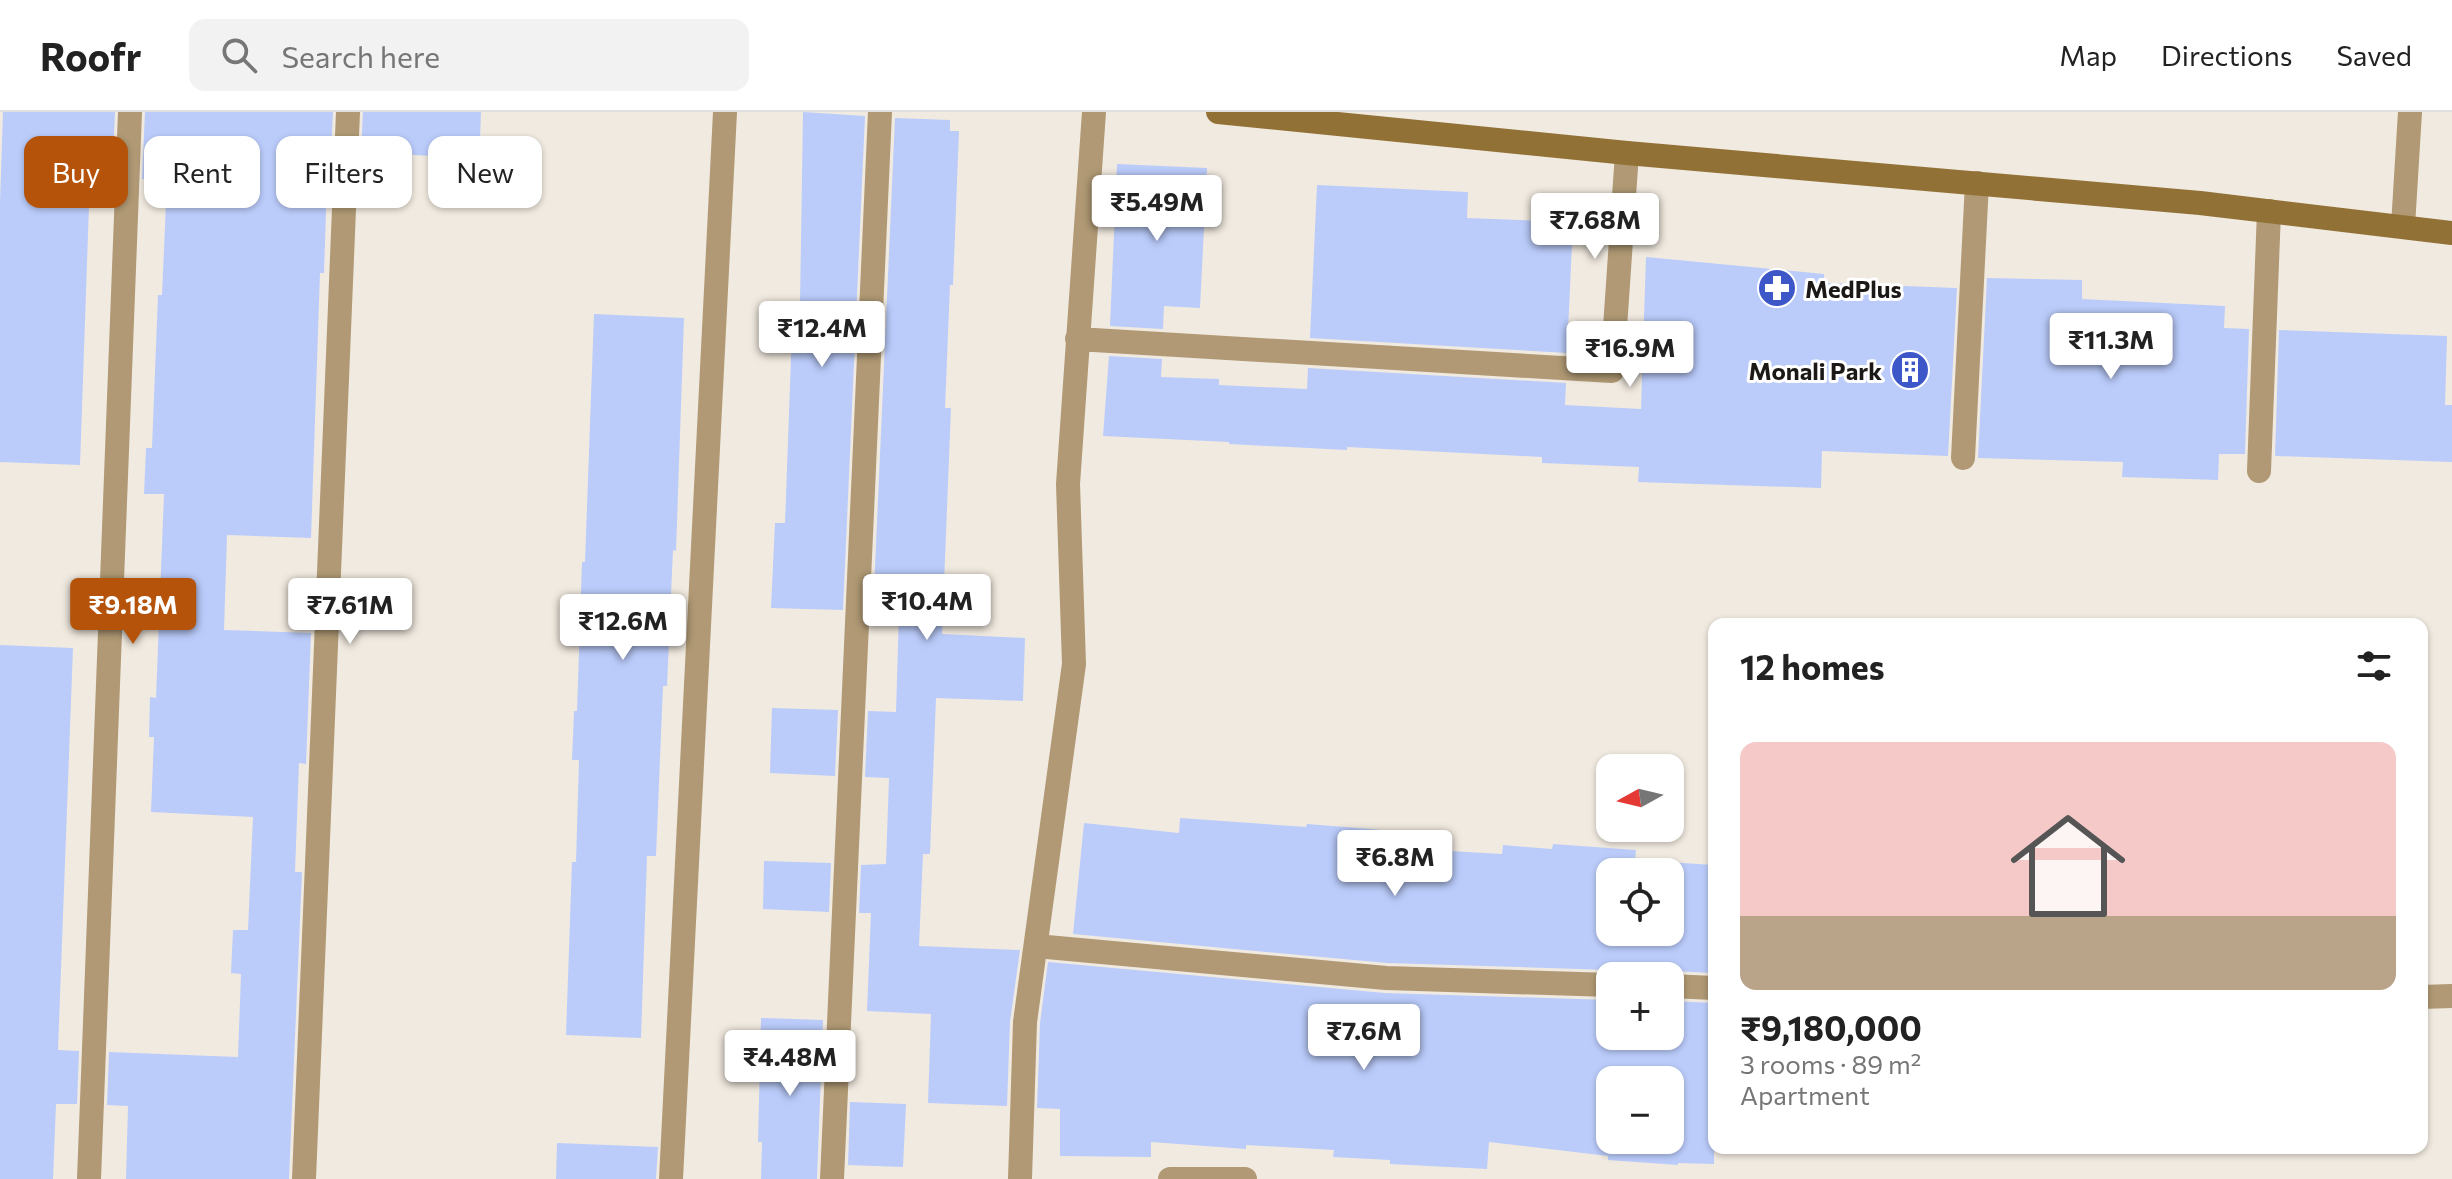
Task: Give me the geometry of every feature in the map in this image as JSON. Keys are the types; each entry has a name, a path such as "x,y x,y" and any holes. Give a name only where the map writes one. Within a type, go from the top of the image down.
{"street":[{"path":"89,1179 130,112"},
{"path":"304,1179 348,112"},
{"path":"671,1179 725,112"},
{"path":"832,1179 880,112"},
{"path":"1020,1179 1025,1022 1074,664 1068,484 1094,112"},
{"path":"1218,112 1627,153 2269,211 2452,233"},
{"path":"2403,226 2410,112"},
{"path":"1077,339 1612,371 1627,153"},
{"path":"1963,458 1977,183"},
{"path":"2259,471 2269,211"},
{"path":"1036,946 1386,978 1596,985"},
{"path":"1684,987 1708,988"},
{"path":"2428,997 2452,996"},
{"path":"1170,1179 1245,1179"}],"building":[{"path":"3,112 115,112 114,136 24,136 24,208 89,208 80,465 0,462"},
{"path":"145,112 333,112 332,136 276,136 276,208 326,208 324,273 320,273 311,538 227,535 224,630 311,633 306,764 299,763 295,872 302,872 289,1179 126,1179 128,1106 107,1105 109,1052 238,1057 241,974 231,973 233,930 248,930 253,817 151,812 154,737 149,737 150,697 156,698 164,494 144,494 146,448 152,448 158,295 162,295 166,208 260,208 260,136 144,136 142,179"},
{"path":"363,112 481,112 480,136 428,136 428,156 412,155 412,136 362,136"},
{"path":"803,112 865,116 843,610 771,608 775,523 785,523 793,303 800,303"},
{"path":"895,118 950,120 950,131 959,131 945,408 951,408 942,634 1025,638 1023,701 936,698 930,854 923,854 919,946 1020,950 1010,1022 1007,1106 928,1103 931,1014 867,1011 871,913 859,913 861,865 886,864 889,778 865,777 868,711 896,712 899,612 873,612"},
{"path":"1117,164 1207,168 1200,308 1164,306 1163,329 1110,326"},
{"path":"1317,185 1468,192 1467,218 1573,222 1567,353 1310,338"},
{"path":"1646,257 1824,274 1824,283 1957,288 1948,456 1822,451 1821,488 1638,482 1639,467 1542,463 1542,457 1103,436 1109,356 1162,359 1161,377 1219,379 1219,385 1307,389 1308,368 1566,383 1565,405 1641,409"},
{"path":"1987,278 2082,280 2082,299 2225,306 2224,328 2249,329 2245,454 2219,454 2218,480 2122,477 2123,462 1978,458"},
{"path":"594,314 684,318 676,551 673,550 667,686 663,686 656,856 647,856 641,1038 566,1035 579,760 572,760 574,711 577,711 582,562 585,562"},
{"path":"2279,330 2447,336 2445,405 2452,405 2452,462 2275,456"},
{"path":"0,645 73,648 58,1050 79,1051 77,1104 56,1104 53,1179 0,1179"},
{"path":"772,708 838,710 835,776 770,773"},
{"path":"1180,818 1306,827 1307,824 1433,834 1432,850 1502,854 1503,845 1552,849 1553,844 1636,850 1635,858 1596,858 1596,946 1684,946 1684,863 1708,865 1708,973 1684,972 1684,962 1596,962 1596,970 1387,963 1073,934 1084,823 1179,833"},
{"path":"764,861 831,863 829,912 763,909"},
{"path":"1048,962 1385,993 1596,1000 1596,1050 1684,1050 1684,1002 1708,1003 1708,1154 1714,1154 1714,1164 1608,1160 1608,1156 1489,1142 1487,1169 1390,1164 1390,1160 1333,1157 1334,1150 1246,1145 1246,1149 1151,1142 1151,1157 1060,1156 1060,1109 1037,1108 1040,1023"},
{"path":"761,1018 823,1020 817,1179 761,1179 762,1142 758,1142"},
{"path":"850,1102 906,1104 903,1167 848,1165"},
{"path":"557,1143 658,1147 656,1179 556,1179"}],"place":[{"name":"MedPlus","path":"1777,288"},
{"name":"Monali Park","path":"1910,370"}]}
